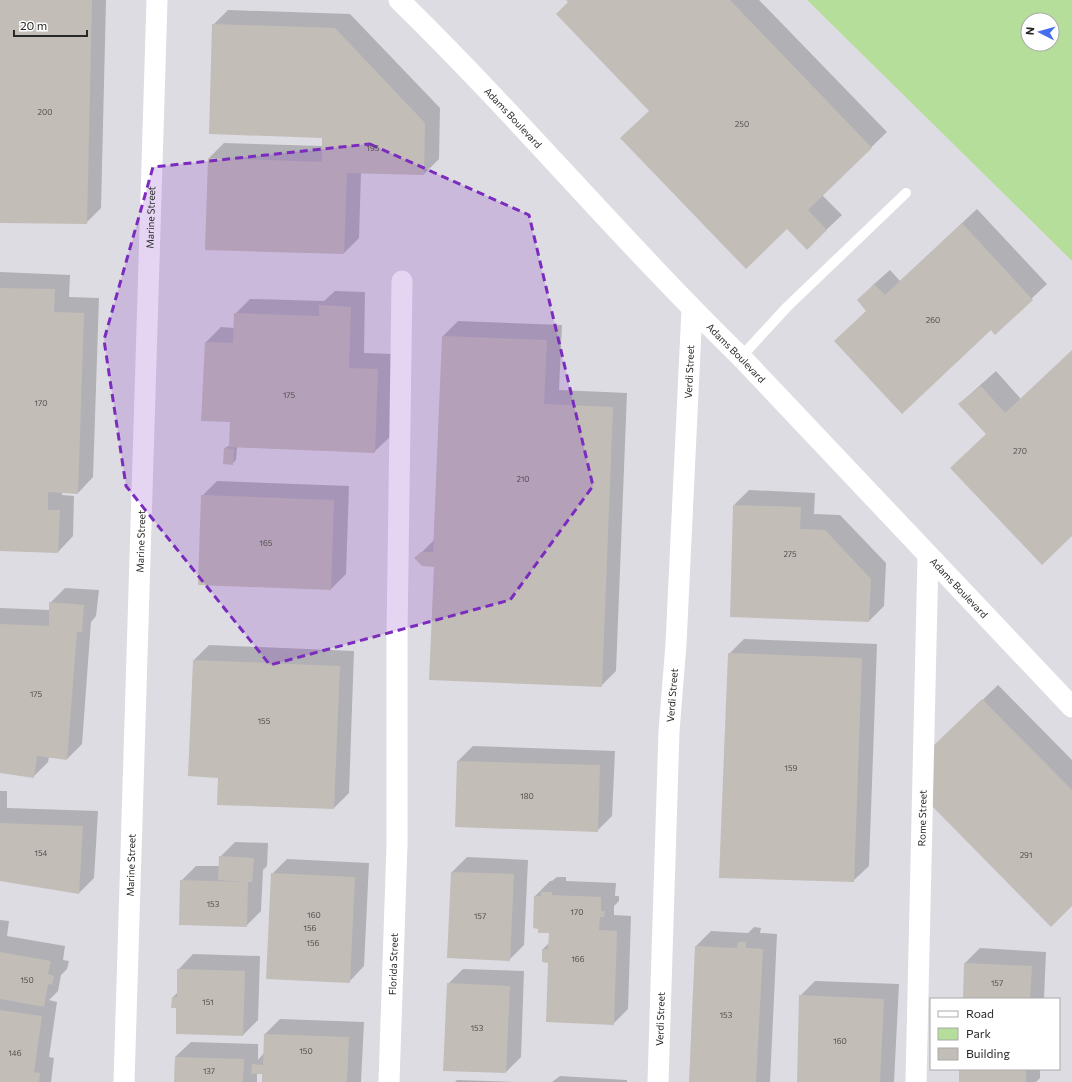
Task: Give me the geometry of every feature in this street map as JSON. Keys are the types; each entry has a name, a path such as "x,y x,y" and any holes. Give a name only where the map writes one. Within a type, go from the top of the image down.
{"street":[{"name":"Marine Street","path":"124,1082 156,0"},
{"name":"Adams Boulevard","path":"399,0 526,130 692,309 741,357 1072,707"},
{"name":"Florida Street","path":"389,1082 397,845 397,636 402,281"},
{"name":"Verdi Street","path":"658,1082 669,731 676,644 692,309"},
{"name":"Rome Street","path":"916,1082 928,555"}],"lane":[{"path":"741,357 787,307 906,194"}],"highlighted area":[{"path":"370,144 529,215 593,486 510,600 270,665 126,486 104,340 153,167"}],"shaded area":[{"path":"0,0 807,0 1072,261 1072,1082 0,1082"}],"green space":[{"path":"807,0 1072,0 1072,261"}],"building":[{"path":"0,0 92,0 87,224 0,223"},
{"path":"566,0 730,0 872,148 808,210 827,230 807,250 787,229 746,269 620,138 649,111 556,14 568,2"},
{"path":"212,24 335,28 425,123 424,175 347,173 344,254 205,250 208,158 322,162 322,138 209,134"},
{"path":"962,223 1033,300 995,335 991,330 902,414 834,341 866,311 857,300 874,284 885,295"},
{"path":"0,288 55,289 54,312 84,313 78,494 48,492 48,510 60,510 58,553 0,551"},
{"path":"319,305 351,307 349,368 378,369 375,453 229,447 230,422 201,421 205,342 233,343 234,313 319,316"},
{"path":"442,336 547,340 544,404 613,407 602,687 429,680 434,567 422,566 414,558 421,552 433,552"},
{"path":"1072,350 1072,536 1042,565 950,468 986,434 958,404 981,386 1005,413"},
{"path":"224,448 234,449 233,465 223,464"},
{"path":"201,495 334,500 331,590 198,585"},
{"path":"733,505 801,507 800,529 825,530 871,579 869,622 730,617"},
{"path":"49,602 84,605 82,632 77,632 67,760 37,756 34,778 0,773 0,624 49,626"},
{"path":"728,653 862,658 854,882 719,878"},
{"path":"193,660 340,666 334,809 217,805 218,778 188,776"},
{"path":"982,699 1072,790 1072,906 1051,927 929,803 932,747"},
{"path":"457,761 600,765 598,832 455,827"},
{"path":"0,823 83,826 79,894 0,881"},
{"path":"219,856 254,858 252,882 248,882 247,927 179,925 180,880 244,882 218,880"},
{"path":"451,872 514,874 510,961 447,958"},
{"path":"271,873 355,877 350,983 266,979"},
{"path":"541,892 552,892 552,895 601,897 601,911 605,911 604,917 600,917 599,930 617,931 614,1025 546,1022 548,963 542,962 542,949 548,949 549,933 538,933 538,929 533,928 534,896 541,896"},
{"path":"738,942 746,942 746,948 763,949 756,1082 689,1082 695,946 737,948"},
{"path":"0,952 51,961 48,974 54,976 52,985 48,984 44,1007 0,999"},
{"path":"964,963 1032,966 1030,998 963,998"},
{"path":"177,969 245,971 243,1036 176,1034 176,1008 171,1008 172,997 177,997"},
{"path":"447,983 510,986 506,1073 443,1071"},
{"path":"799,995 884,999 880,1082 797,1082"},
{"path":"0,1010 42,1016 34,1072 40,1073 39,1082 0,1082"},
{"path":"264,1034 349,1037 347,1082 262,1082 262,1074 251,1074 252,1064 263,1065"},
{"path":"175,1057 244,1059 243,1082 174,1082"},
{"path":"959,1070 1026,1070 1026,1082 959,1082"}]}
